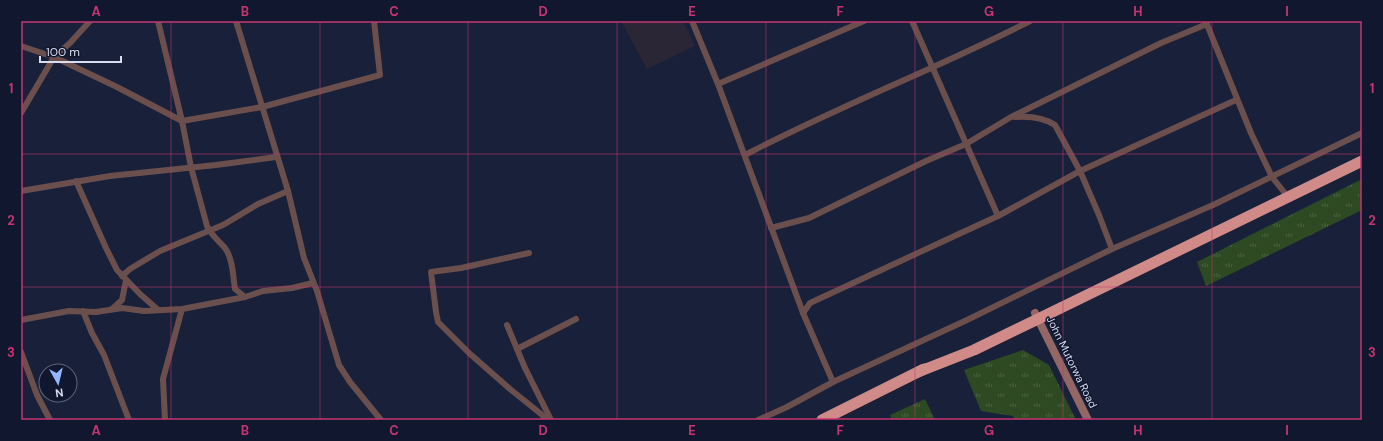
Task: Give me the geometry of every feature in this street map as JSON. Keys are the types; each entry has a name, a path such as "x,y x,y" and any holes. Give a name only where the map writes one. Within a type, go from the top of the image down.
{"highway":[{"path":"822,420 918,372 1037,316 1087,290 1143,267 1362,161"}],"street":[{"path":"21,113 54,57 70,43 90,21"},
{"path":"158,21 182,121 191,167 209,230 227,250 231,263 235,289 245,297"},
{"path":"236,21 276,157 288,191 304,258 317,291 339,365 350,382 381,420"},
{"path":"21,46 54,57 117,87 182,121 262,107 380,75 374,21"},
{"path":"692,21 745,155 803,313 833,382"},
{"path":"718,84 864,21"},
{"path":"912,21 998,216"},
{"path":"745,155 823,117 932,68 1030,21"},
{"path":"771,228 809,218 926,161 966,144 1011,117 1161,43 1206,23 1236,100 1272,177 1288,197"},
{"path":"803,313 810,303 998,216 1080,171 1236,100"},
{"path":"1011,117 1028,116 1050,121 1055,125 1080,171 1112,249"},
{"path":"758,420 787,407 833,382 967,320 1112,249 1272,177 1362,133"},
{"path":"21,191 76,181 276,157"},
{"path":"76,181 106,248 124,278 157,309"},
{"path":"112,309 122,300 124,278 130,269 160,251 223,225 258,204 288,191"},
{"path":"529,253 461,268 431,272 438,322 469,353 541,414 546,420"},
{"path":"21,320 69,311 96,312 122,308 144,311 157,309 182,309 245,297 263,291 292,288 313,283"},
{"path":"164,420 163,378 182,309"},
{"path":"82,311 104,355 129,420"},
{"name":"John Mutorwa Road","path":"1037,316 1088,420"},
{"path":"517,349 576,319"},
{"path":"507,325 538,394 552,420"},
{"path":"21,352 38,395 50,420"}],"shaded area":[{"path":"621,21 683,21 695,46 647,69"}],"green space":[{"path":"1362,179 1362,210 1206,286 1197,262"},
{"path":"1023,350 1049,365 1076,420 1015,420 1013,416 981,411 964,370"},
{"path":"925,399 935,420 892,420 890,415"}]}
